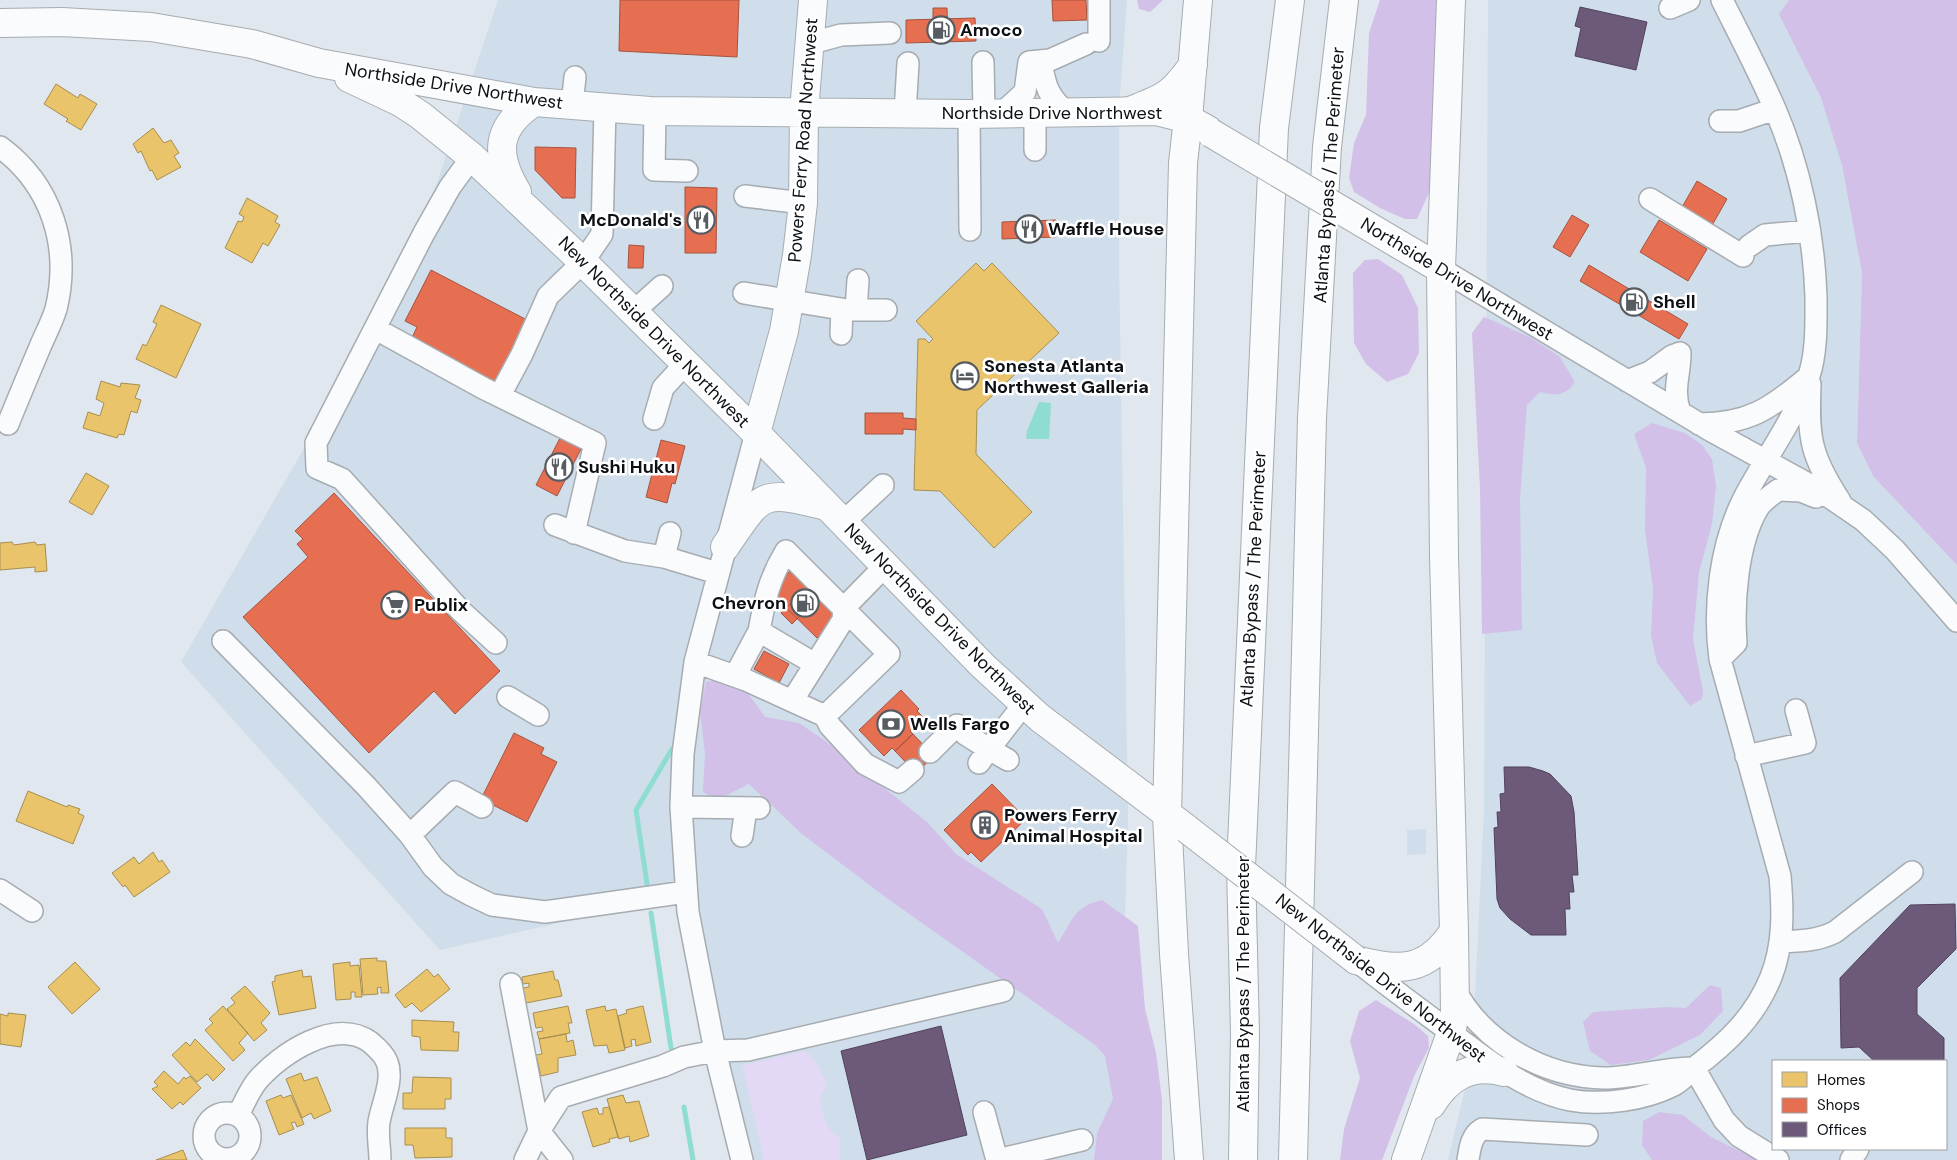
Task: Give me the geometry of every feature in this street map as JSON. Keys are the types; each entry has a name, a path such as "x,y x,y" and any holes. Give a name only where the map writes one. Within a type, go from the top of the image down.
{"main road":[{"name":"Powers Ferry Road Northwest","path":"756,434 773,373 789,301 803,203 804,112 813,0"},
{"path":"1189,1160 1174,954 1183,163 1198,0"},
{"name":"Atlanta Bypass / The Perimeter","path":"1243,1160 1245,1033 1241,857 1274,128 1290,0"},
{"name":"Atlanta Bypass / The Perimeter","path":"1293,1160 1312,418 1327,147 1344,0"},
{"path":"1406,1160 1416,1127 1451,1033 1455,1013 1444,556 1441,270 1451,0"},
{"name":"Northside Drive Northwest","path":"0,23 62,22 151,27 252,44 318,63 534,102 572,105 655,111 1068,113 1156,111 1188,119 1441,270"},
{"name":"New Northside Drive Northwest","path":"318,63 400,102 440,129 524,203 756,434 884,567 1024,704 1356,960"},
{"path":"1130,111 1161,100 1173,91 1193,65"},
{"path":"524,203 506,172 502,146 503,136 512,120 534,102"},
{"path":"725,547 749,512 762,500 788,497 834,514"},
{"path":"1356,960 1380,966 1411,967 1433,956 1445,945 1454,931"},
{"path":"1416,1127 1437,1094 1459,1074 1479,1068 1504,1072"}],"street":[{"path":"1035,62 1092,42 1099,0"},
{"path":"1722,0 1775,109 1792,155 1809,231 1816,310 1815,337 1809,373 1812,447 1826,479 1844,507"},
{"path":"808,44 841,35 890,34"},
{"path":"970,230 985,113 983,62"},
{"path":"1035,62 1047,92 1068,113"},
{"path":"985,113 1025,92 1035,62"},
{"path":"906,113 908,63"},
{"path":"572,105 575,77"},
{"path":"500,395 522,354 548,296 583,262 602,234 605,107"},
{"path":"1720,122 1739,121 1775,109"},
{"path":"655,111 654,170 687,171"},
{"path":"1035,113 1035,150"},
{"path":"0,148 14,158 34,180 48,204 57,228 62,256 61,281 55,311 8,424"},
{"path":"472,157 450,187 428,226 316,442 317,468 342,480 460,610 496,643"},
{"path":"745,196 803,203"},
{"path":"1650,199 1746,251 1766,235 1809,231"},
{"name":"Northside Drive Northwest","path":"1441,270 1699,424 1819,490 1864,520 1895,550 1957,621"},
{"path":"841,334 858,280"},
{"path":"633,312 662,286"},
{"path":"744,293 849,310 886,310"},
{"path":"376,329 595,443 565,529 626,551 664,557 717,573"},
{"path":"1627,381 1650,372 1672,356 1680,354 1680,370 1675,393 1680,412"},
{"path":"654,419 663,388 685,364"},
{"path":"1699,424 1733,422 1751,416 1782,398 1809,373"},
{"name":"New Northside Drive Northwest","path":"1356,960 1504,1072 1553,1094 1588,1102 1634,1098 1656,1093 1676,1084 1725,1045 1752,1014 1771,977 1780,942 1783,904 1780,876 1720,659 1716,635 1718,603 1725,557 1744,499 1793,413 1809,373"},
{"name":"Powers Ferry Road Northwest","path":"742,1160 715,1051 686,892 681,807 683,754 695,662 717,573 756,434"},
{"path":"834,514 883,484"},
{"path":"1720,659 1736,643 1735,620 1742,551 1758,507 1778,490 1801,491 1844,507"},
{"path":"664,557 670,532"},
{"path":"735,676 759,631 772,573 786,551 889,654 825,716"},
{"path":"792,701 843,620 844,608 884,567"},
{"path":"759,631 815,664"},
{"path":"223,641 359,779 410,835 433,866 451,884 492,905 545,912 686,892"},
{"path":"695,662 735,676 825,716 830,726 865,764 900,782 913,770"},
{"path":"508,697 538,715"},
{"path":"984,756 1024,704"},
{"path":"1746,756 1805,743 1796,710"},
{"path":"930,752 961,729 984,756 1008,760"},
{"path":"410,835 455,792 482,807"},
{"path":"681,807 753,808 742,836"},
{"path":"1780,942 1809,940 1835,932 1912,872"},
{"path":"0,890 32,911"},
{"path":"511,984 539,1131 562,1160"},
{"name":"New Northside Drive Northwest","path":"1454,988 1469,1013 1489,1034 1528,1060 1572,1075 1603,1078 1669,1068 1694,1068"},
{"path":"525,1160 539,1131 561,1097 663,1066 674,1073 698,1063 715,1051 748,1050 1003,991"},
{"path":"238,1115 255,1082 274,1064 296,1048 327,1036 361,1036 378,1048 387,1062 388,1082 378,1124 380,1160"},
{"path":"1694,1068 1724,1120 1739,1136 1778,1160"},
{"path":"984,1112 997,1160 1082,1140"},
{"path":"1468,1160 1472,1140 1476,1133 1482,1129 1587,1135"}],"shaded area":[{"path":"498,0 1127,0 1119,109 1119,265 1128,820 1117,1160 745,1160 686,894 440,950 181,662 410,264"},
{"path":"1137,0 1163,0 1150,12 1139,9"},
{"path":"1380,0 1441,0 1433,184 1417,219 1405,219 1380,208 1354,192 1349,178 1354,143 1366,115 1369,33"},
{"path":"1488,0 1789,0 1780,14 1821,98 1842,164 1862,273 1857,443 1873,476 1957,565 1957,1160 1448,1160 1472,1060 1484,809"},
{"path":"1789,0 1957,0 1957,565 1873,476 1857,443 1862,273 1842,165 1821,98 1779,14"},
{"path":"1378,259 1402,275 1418,308 1419,353 1408,374 1387,382 1366,364 1354,343 1353,273 1365,260"},
{"path":"1484,317 1530,337 1560,357 1575,382 1568,390 1560,394 1540,392 1527,405 1520,498 1522,630 1482,634 1480,488 1472,333"},
{"path":"1039,402 1051,403 1049,439 1026,439 1027,431"},
{"path":"1652,423 1685,433 1702,445 1712,459 1716,486 1712,524 1699,572 1693,639 1703,691 1702,699 1690,706 1657,663 1651,636 1653,589 1645,530 1646,468 1634,434"},
{"path":"719,679 747,692 765,717 799,723 824,740 927,822 956,854 1042,909 1058,943 1079,911 1085,906 1102,900 1138,926 1145,1009 1156,1053 1162,1100 1162,1160 1094,1160 1097,1133 1113,1099 1105,1056 1095,1045 888,899 802,834 749,784 717,800 703,792 705,753 700,711 706,682"},
{"path":"1426,829 1426,854 1407,855 1407,830"},
{"path":"1710,985 1721,988 1723,1011 1700,1035 1649,1060 1611,1065 1590,1051 1583,1022 1593,1012 1666,1007 1686,1008"},
{"path":"1376,1000 1414,1024 1428,1036 1429,1048 1415,1074 1382,1160 1340,1160 1344,1129 1360,1078 1350,1041 1359,1011"},
{"path":"805,1051 818,1065 827,1084 820,1098 828,1126 835,1135 840,1137 840,1160 764,1160 742,1065"},
{"path":"1659,1112 1683,1115 1711,1137 1758,1160 1652,1160 1642,1145 1643,1121"}],"building: Homes":[{"path":"56,84 78,98 80,94 97,104 81,130 66,121 68,119 44,104"},
{"path":"153,128 164,143 171,140 179,153 174,156 181,167 157,180 152,170 150,171 141,151 138,153 133,144"},
{"path":"247,198 278,216 275,222 280,225 268,246 263,243 252,263 225,248 238,221 242,222 244,217 239,214"},
{"name":"Sonesta Atlanta Northwest Galleria","path":"976,263 984,271 992,263 1059,333 977,410 976,454 1032,512 994,548 940,491 914,490 918,339 925,339 929,343 933,339 916,321"},
{"path":"161,305 201,324 176,378 136,359 143,344 146,346 157,324 153,322"},
{"path":"101,381 120,387 121,383 140,385 135,398 141,400 137,413 131,411 124,435 119,434 117,438 83,428 88,412 100,416 104,403 96,399"},
{"path":"86,473 109,486 92,515 69,502"},
{"path":"12,542 14,545 35,542 37,545 45,544 47,571 35,572 35,567 0,570 0,543"},
{"path":"28,791 67,807 68,805 80,809 78,813 84,816 73,844 16,821"},
{"path":"153,852 159,862 162,860 170,872 134,897 112,873 134,857 139,864"},
{"path":"377,958 377,961 386,961 389,993 381,993 381,987 377,988 378,994 363,995 360,959"},
{"path":"75,962 100,989 72,1014 48,987"},
{"path":"350,962 350,966 359,965 362,997 355,997 355,992 351,992 351,999 336,1000 333,964"},
{"path":"427,969 434,977 438,974 450,989 421,1012 412,1003 405,1008 395,995"},
{"path":"302,970 303,977 311,976 316,1008 279,1015 272,982 275,981 275,976"},
{"path":"553,971 555,980 558,980 562,996 526,1003 523,988 529,987 529,983 523,984 522,977"},
{"path":"245,986 270,1013 261,1023 267,1030 254,1041 227,1009 235,1003 231,998"},
{"path":"223,1006 248,1033 239,1043 245,1050 233,1061 205,1030 213,1023 209,1019"},
{"path":"568,1006 572,1023 568,1023 570,1033 539,1039 537,1032 543,1031 542,1027 536,1028 533,1013"},
{"path":"605,1006 606,1011 616,1009 625,1050 609,1053 607,1045 594,1046 586,1010"},
{"path":"643,1006 651,1042 636,1046 635,1039 631,1040 632,1046 625,1048 618,1016 627,1013 626,1010"},
{"path":"8,1013 26,1015 21,1047 0,1044 0,1014 8,1016"},
{"path":"412,1020 454,1022 453,1032 459,1032 458,1051 421,1050 420,1037 412,1036"},
{"path":"566,1034 567,1042 573,1040 576,1055 558,1058 558,1072 541,1076 536,1055 542,1054 539,1039"},
{"path":"195,1039 225,1069 213,1081 207,1074 197,1082 172,1055 186,1042 190,1046"},
{"path":"164,1071 178,1084 184,1077 186,1079 190,1076 201,1088 183,1105 180,1102 172,1109 152,1089 158,1086 154,1082"},
{"path":"301,1073 304,1081 317,1077 331,1111 314,1119 311,1113 302,1118 286,1079"},
{"path":"413,1077 451,1078 451,1099 445,1099 445,1109 403,1109 403,1093 412,1093"},
{"path":"281,1095 283,1098 291,1095 304,1124 297,1127 295,1122 291,1123 294,1129 279,1135 266,1101"},
{"path":"623,1095 626,1103 639,1101 649,1136 630,1142 629,1136 619,1139 607,1099"},
{"path":"609,1107 618,1137 609,1139 610,1142 593,1147 582,1112 597,1108 599,1114 603,1114 603,1108"},
{"path":"405,1128 446,1128 446,1138 452,1138 452,1157 415,1158 413,1145 405,1145"},
{"path":"183,1150 187,1160 156,1160"}],"building: Shops":[{"path":"620,0 739,0 737,57 619,51"},
{"path":"1052,0 1086,0 1087,20 1053,21"},
{"path":"933,8 947,8 948,36 933,36"},
{"name":"Amoco","path":"975,18 976,41 906,43 906,20"},
{"path":"535,147 576,148 575,198 562,198 535,170"},
{"path":"1697,181 1727,199 1711,227 1681,209"},
{"name":"McDonald's","path":"685,187 717,188 716,253 685,253"},
{"path":"1572,215 1589,225 1570,257 1553,247"},
{"name":"Waffle House","path":"1056,220 1056,237 1002,239 1002,222"},
{"path":"1659,220 1707,249 1688,281 1640,252"},
{"path":"629,245 644,246 643,268 628,268"},
{"name":"Shell","path":"1589,265 1688,324 1679,339 1580,281"},
{"path":"431,270 527,320 494,384 410,342 417,327 405,321"},
{"path":"865,413 903,413 903,418 916,419 916,430 903,429 903,434 865,434"},
{"name":"Sushi Huku","path":"560,438 581,449 557,496 536,485"},
{"path":"661,440 685,446 675,484 672,483 667,503 646,497"},
{"path":"334,493 500,671 455,714 434,691 369,753 243,617 308,557 297,544 303,539 295,531"},
{"name":"Chevron","path":"793,568 840,615 817,638 770,592"},
{"path":"801,593 812,604 792,624 781,613"},
{"path":"764,651 789,664 779,683 754,669"},
{"name":"Wells Fargo","path":"901,690 919,709 917,711 924,718 910,731 913,734 895,751 892,748 884,756 859,730"},
{"path":"514,733 544,748 541,754 557,762 527,822 481,799"},
{"path":"913,734 934,756 916,773 895,751"},
{"name":"Powers Ferry Animal Hospital","path":"992,784 1026,819 981,862 971,852 968,855 944,830"}],"building: Offices":[{"path":"1580,7 1647,22 1636,70 1575,56 1581,28 1575,26"},
{"path":"1504,767 1529,767 1550,774 1571,796 1574,812 1578,875 1572,875 1574,892 1569,892 1570,909 1565,909 1566,935 1531,935 1510,919 1500,908 1497,899 1494,828 1498,827 1497,812 1501,812 1500,794 1505,793"},
{"path":"1955,904 1956,949 1917,988 1917,1014 1944,1038 1944,1060 1873,1060 1859,1047 1841,1048 1840,978 1910,905"},
{"path":"941,1026 967,1135 867,1160 841,1051"}],"waterway":[{"path":"648,890 636,810 672,749"},
{"path":"651,913 671,1048"},
{"path":"684,1107 693,1160"}],"place":[{"name":"Amoco","path":"941,30"},
{"name":"McDonald's","path":"701,220"},
{"name":"Waffle House","path":"1029,229"},
{"name":"Shell","path":"1634,302"},
{"name":"Sonesta Atlanta Northwest Galleria","path":"965,376"},
{"name":"Sushi Huku","path":"559,467"},
{"name":"Chevron","path":"805,603"},
{"name":"Publix","path":"395,605"},
{"name":"Wells Fargo","path":"891,724"},
{"name":"Powers Ferry Animal Hospital","path":"985,825"}]}
